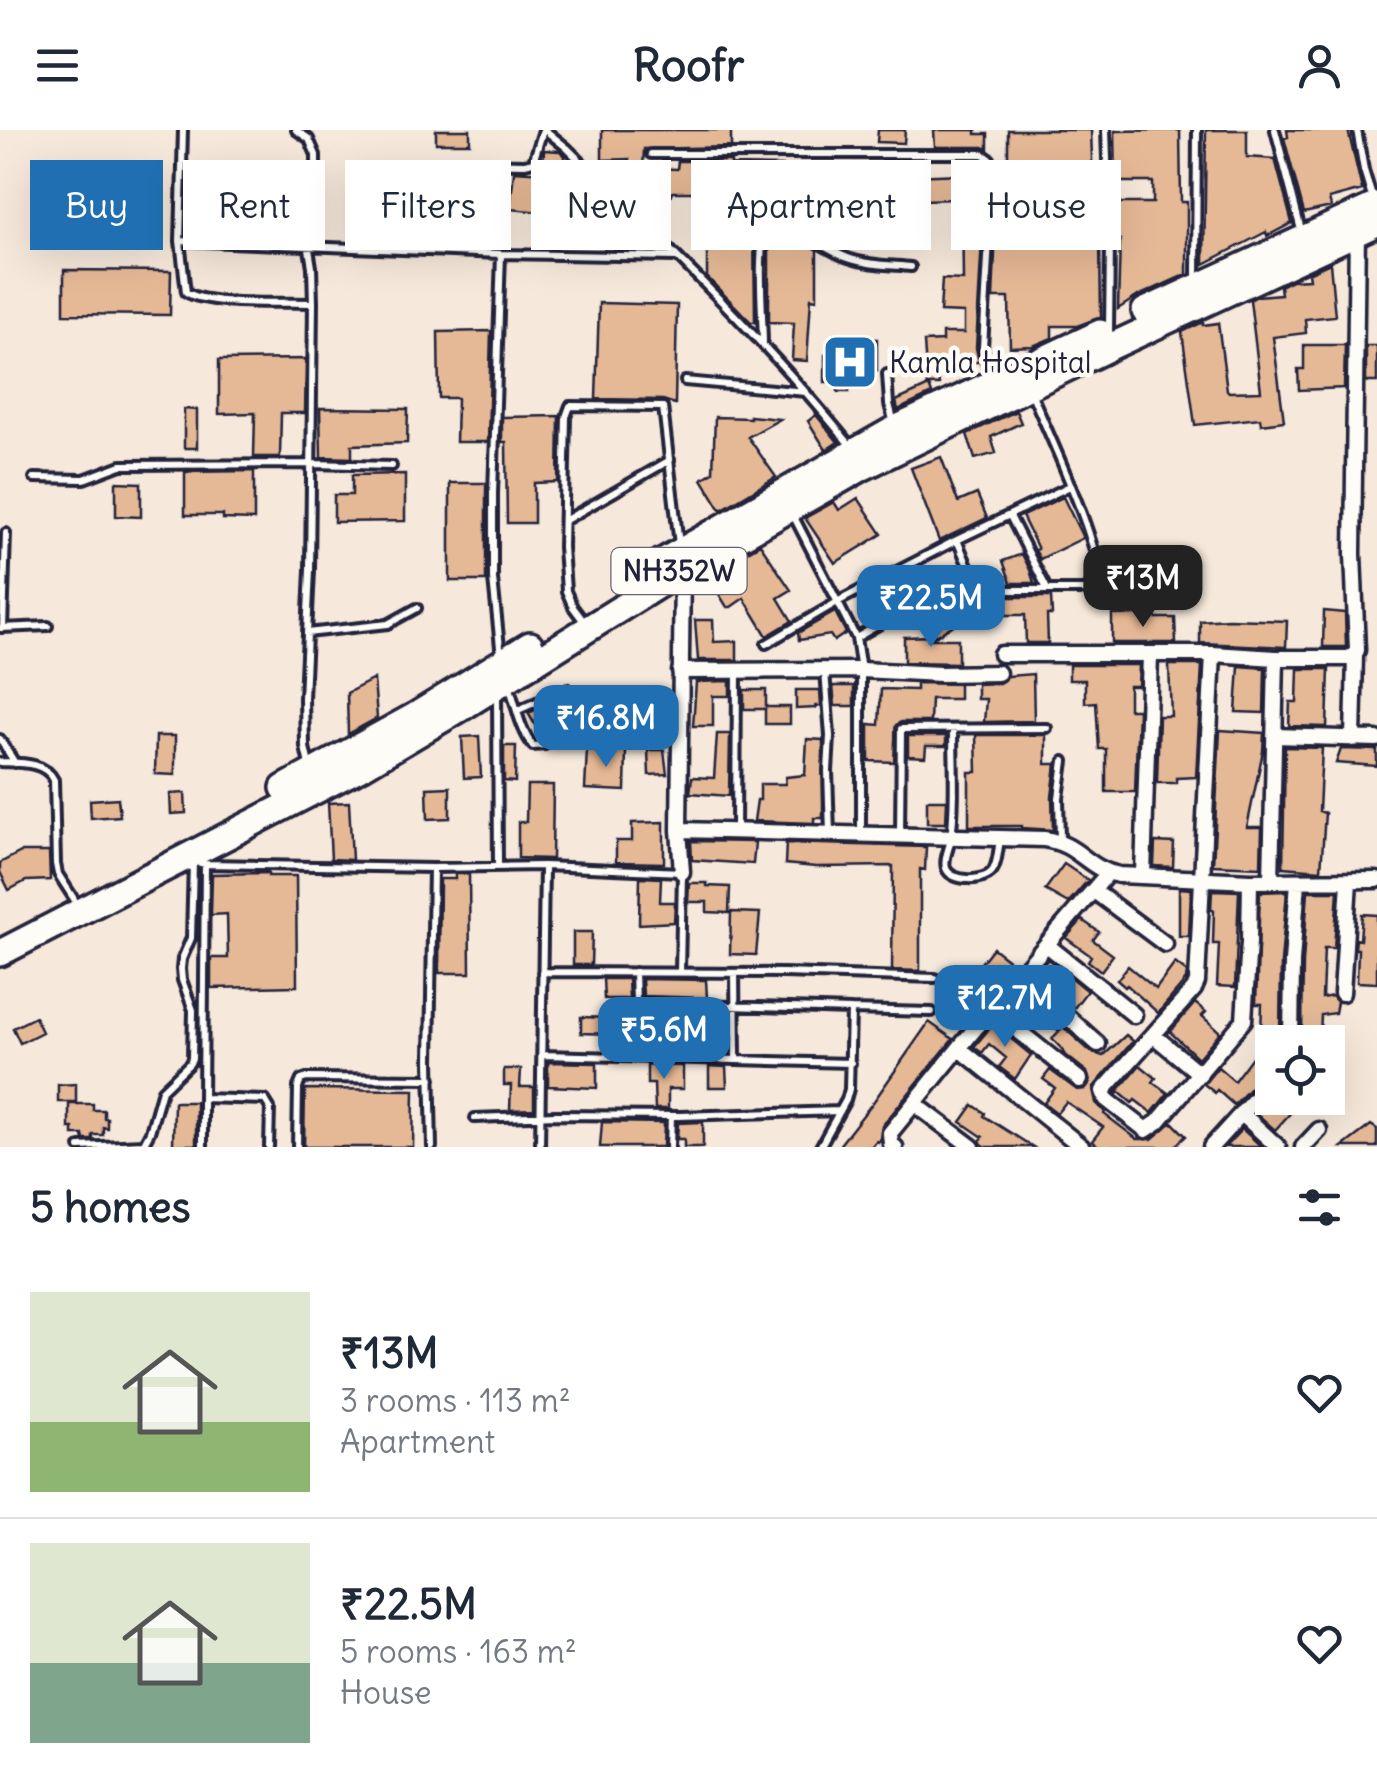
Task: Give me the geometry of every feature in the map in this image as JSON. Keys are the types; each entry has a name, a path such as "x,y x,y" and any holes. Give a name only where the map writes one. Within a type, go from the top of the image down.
{"highway":[{"name":"NH352W","path":"1198,296 1303,238 1369,216"},
{"name":"NH352W","path":"0,935 192,856 415,716 504,676 681,560 897,439 1369,216"},
{"name":"NH352W","path":"995,391 1029,386 1110,337"},
{"name":"NH352W","path":"681,560 790,509 859,459"},
{"name":"NH352W","path":"0,954 64,910"}],"street":[{"path":"1353,739 1357,650 1354,554 1369,216"},
{"path":"681,560 678,830 682,872"},
{"path":"1001,654 1213,654 1276,658 1355,655"},
{"path":"1213,654 1197,982 1104,1089 1103,1096 1143,1128 1151,1129 1244,1020 1250,881"},
{"path":"1143,875 1150,655"},
{"path":"1270,881 1276,658"},
{"path":"680,671 998,673"},
{"path":"1274,736 1377,739"},
{"path":"678,830 1060,842 1108,873 1250,881 1377,880"},
{"path":"895,1147 890,1133 1108,873"},
{"path":"1291,1025 1298,881"},
{"path":"1342,993 1349,881"},
{"path":"1094,890 1165,944"},
{"path":"1047,945 1134,1015"},
{"path":"1021,975 1098,1044"},
{"path":"991,1009 1080,1080"},
{"path":"1152,1035 1200,1074"},
{"path":"960,1049 1082,1147"},
{"path":"1211,1147 1255,1098"},
{"path":"914,1104 972,1147"},
{"path":"1241,1113 1278,1147"},
{"path":"1303,1147 1318,1130"}],"lane":[{"path":"183,130 180,241 184,287 191,296 312,303"},
{"path":"296,130 309,140 316,160"},
{"path":"511,164 533,162 544,130 567,148 764,346 807,392 859,459"},
{"path":"1106,130 1110,337"},
{"path":"1198,130 1198,296"},
{"path":"1275,130 1303,238"},
{"path":"1356,130 1369,216"},
{"path":"652,154 983,154 992,167 983,348 995,391"},
{"path":"764,346 762,250 768,226 775,224 792,230 847,258 911,267"},
{"path":"325,248 677,257"},
{"path":"310,250 312,464 304,747 316,780"},
{"path":"498,867 504,676 493,579 493,492 501,254"},
{"path":"887,374 897,439"},
{"path":"685,381 807,392"},
{"path":"957,540 971,572 982,586 992,590 1084,590 1093,586 1098,576 1096,556 1029,386"},
{"path":"584,621 566,591 566,417 570,406 664,407 681,560"},
{"path":"564,521 670,460"},
{"path":"34,478 84,479 122,465 392,466"},
{"path":"766,644 957,540 1070,486"},
{"path":"790,509 856,638 861,670 860,836"},
{"path":"1010,516 1047,590"},
{"path":"6,533 1,628 48,626"},
{"path":"856,638 971,572"},
{"path":"307,633 388,624 417,608"},
{"path":"825,670 830,835"},
{"path":"736,832 737,671"},
{"path":"504,676 528,739 534,746 545,746 584,723 586,718 567,689 518,710"},
{"path":"954,728 951,838 945,865 952,876 984,877 994,868 1000,838"},
{"path":"900,836 901,729 1046,728"},
{"path":"0,739 15,764"},
{"path":"1060,842 1059,798 1064,761"},
{"path":"0,762 42,767 50,771 54,780 56,864 64,910"},
{"path":"192,856 433,868 544,866 682,872 680,972"},
{"path":"192,856 202,1147"},
{"path":"80,1147 143,1146 162,1090 190,1064 193,1010 181,969 191,938 192,856"},
{"path":"540,1147 544,866"},
{"path":"432,1147 433,868"},
{"path":"542,972 934,978"},
{"path":"635,972 634,998 640,1003 932,1012"},
{"path":"735,973 736,1060"},
{"path":"820,1147 849,1089 851,1010"},
{"path":"542,1055 851,1064"},
{"path":"297,1147 298,1087 302,1080 431,1079"},
{"path":"203,1098 265,1100 270,1108 269,1147"},
{"path":"475,1118 840,1111"},
{"path":"670,1147 671,1116"}],"building":[{"path":"436,130 470,130 470,143 436,143"},
{"path":"602,130 731,130 731,147 644,149 643,160 602,160"},
{"path":"878,130 905,130 904,143 877,142"},
{"path":"934,130 976,130 976,134 988,134 988,149 935,147"},
{"path":"1008,130 1091,130 1092,160 1008,160"},
{"path":"1180,130 1181,202 1187,202 1187,274 1118,309 1121,203 1153,203 1153,182 1121,182 1115,131"},
{"path":"1206,130 1247,130 1247,157 1275,159 1292,223 1204,264"},
{"path":"1287,130 1348,130 1362,190 1329,199 1331,207 1304,213 1284,138 1288,137"},
{"path":"544,150 560,151 565,156 565,160 544,160"},
{"path":"678,161 691,161 691,192 672,195 671,169 677,169"},
{"path":"514,171 531,172 531,211 511,209"},
{"path":"951,174 951,199 931,200 931,175"},
{"path":"707,250 754,250 755,322 751,322 707,277"},
{"path":"769,250 817,250 817,299 811,298 807,361 792,360 794,323 769,322"},
{"path":"963,250 981,250 976,348 979,362 960,362 960,369 937,368 939,385 927,385 924,342 942,341 942,333 964,333 964,313 940,312 942,279 963,280"},
{"path":"995,250 1100,250 1101,317 1077,326 1052,326 1052,338 1033,346 1010,347 1009,298 993,298"},
{"path":"1330,263 1335,316 1305,319 1306,333 1273,337 1284,421 1261,424 1260,418 1195,425 1182,332 1203,322 1218,323 1227,390 1261,391 1250,300 1281,294 1280,286 1292,280 1309,279 1308,273"},
{"path":"64,270 171,271 170,315 64,314"},
{"path":"599,303 677,305 675,404 663,400 596,399"},
{"path":"491,331 488,442 456,442 457,398 439,398 438,332"},
{"path":"877,339 877,371 868,370 868,379 850,382 849,392 838,392 838,382 825,382 825,355 829,340"},
{"path":"1304,345 1345,345 1344,388 1299,390 1298,369 1304,369"},
{"path":"1366,346 1377,346 1377,382 1366,382"},
{"path":"306,359 305,413 281,413 280,457 254,457 255,413 219,414 219,360"},
{"path":"929,386 932,394 898,410 896,401"},
{"path":"320,408 408,409 407,443 352,445 352,458 321,457"},
{"path":"184,409 197,410 197,448 184,448"},
{"path":"1016,411 1021,423 991,437 996,453 975,459 967,434"},
{"path":"816,415 838,442 826,450 808,421"},
{"path":"559,416 558,482 534,483 534,523 507,523 502,417"},
{"path":"715,417 780,419 748,437 776,477 721,510 702,479 713,472"},
{"path":"941,457 958,502 977,494 987,518 939,541 911,468"},
{"path":"254,471 254,520 185,515 185,472"},
{"path":"405,474 405,521 334,522 334,495 352,495 352,475"},
{"path":"116,482 141,483 141,517 116,516"},
{"path":"450,483 486,483 486,581 450,581"},
{"path":"1063,497 1083,538 1040,559 1022,516"},
{"path":"858,498 882,534 835,563 805,518 834,502 839,510"},
{"path":"760,544 791,590 778,598 792,621 767,636 744,598 727,607 707,575"},
{"path":"1022,554 1034,583 1011,583 1003,561"},
{"path":"921,566 932,587 912,598 901,577"},
{"path":"952,592 968,616 936,636 920,609"},
{"path":"1005,597 1051,597 1048,643 1026,643 1025,615 1006,615"},
{"path":"1324,611 1345,613 1346,647 1323,647"},
{"path":"835,612 846,633 834,641 830,635 799,640 798,633"},
{"path":"1147,614 1147,618 1175,618 1176,643 1112,643 1112,615"},
{"path":"695,620 713,620 714,642 737,641 737,660 698,660"},
{"path":"1200,621 1287,621 1286,647 1200,643"},
{"path":"935,636 930,639 958,639 958,663 904,662 904,637"},
{"path":"1069,665 1139,665 1138,686 1129,686 1129,709 1138,709 1135,792 1106,792 1106,749 1099,749 1096,702 1085,703 1085,680 1069,680"},
{"path":"1169,665 1202,665 1196,777 1157,783 1159,716 1171,716"},
{"path":"1239,666 1265,668 1264,713 1236,712"},
{"path":"1298,669 1329,669 1327,727 1289,726 1290,702 1297,702"},
{"path":"1033,674 1034,721 984,722 986,699 977,699 977,684"},
{"path":"374,679 377,718 348,734 347,693"},
{"path":"730,681 730,696 713,696 713,726 693,726 696,682"},
{"path":"916,683 959,684 959,699 931,699 930,722 896,725 894,762 869,761 869,724 879,725 881,689 916,690"},
{"path":"833,686 854,686 854,706 835,706"},
{"path":"744,690 766,690 766,707 790,707 790,724 765,724 765,709 744,709"},
{"path":"796,690 820,690 821,706 796,709"},
{"path":"564,698 576,719 543,738 528,713"},
{"path":"1220,730 1264,733 1247,827 1262,827 1261,867 1213,865"},
{"path":"717,734 730,734 729,796 690,793 692,777 714,778"},
{"path":"976,735 1046,735 1046,764 1056,764 1053,830 969,826 969,772 977,772"},
{"path":"156,736 175,736 175,775 155,774"},
{"path":"479,736 481,777 464,778 462,737"},
{"path":"908,736 946,736 946,746 926,746 925,757 908,756"},
{"path":"807,739 823,740 823,818 814,818 814,823 754,821 760,784 785,784 786,777 805,775"},
{"path":"504,746 516,746 515,782 504,781"},
{"path":"1285,747 1322,748 1319,811 1325,813 1321,870 1283,867"},
{"path":"587,749 626,750 625,791 585,789"},
{"path":"1341,749 1377,750 1377,766 1336,763"},
{"path":"648,750 664,750 667,774 649,775"},
{"path":"527,785 553,785 552,859 518,858 518,822 526,822"},
{"path":"450,787 450,818 428,819 427,788"},
{"path":"185,793 186,813 171,814 170,794"},
{"path":"118,798 120,816 91,818 90,800"},
{"path":"927,800 947,800 946,823 927,823"},
{"path":"349,802 352,860 331,859 328,803"},
{"path":"664,822 664,863 616,862 616,841 632,841 632,823"},
{"path":"691,841 755,842 753,864 692,860"},
{"path":"1155,842 1174,843 1173,867 1154,866"},
{"path":"786,843 926,847 925,870 920,869 920,971 892,970 893,866 785,864"},
{"path":"21,852 49,852 50,880 26,881 9,890 0,863"},
{"path":"1064,864 1088,880 1068,903 1045,890"},
{"path":"212,874 296,876 297,986 211,988 211,958 228,958 227,914 211,915"},
{"path":"455,874 469,874 470,973 439,973 440,879 455,879"},
{"path":"640,877 661,878 660,902 675,902 674,922 639,924"},
{"path":"689,883 730,887 729,913 707,912 707,902 688,902"},
{"path":"1179,888 1191,889 1189,936 1179,936"},
{"path":"1212,890 1239,891 1235,987 1217,986 1219,944 1213,944"},
{"path":"1287,891 1280,1025 1261,1025 1262,1004 1256,1004 1260,892"},
{"path":"1308,891 1338,891 1334,948 1324,948 1322,998 1332,996 1337,1002 1335,1013 1321,1015 1321,1025 1302,1025"},
{"path":"731,912 760,913 756,955 730,954"},
{"path":"1362,914 1377,915 1377,983 1357,982 1355,949 1356,939 1360,940"},
{"path":"1082,920 1099,932 1093,940 1113,955 1101,971 1088,961 1091,956 1066,938"},
{"path":"573,932 592,932 591,965 573,965"},
{"path":"993,948 1015,965 1003,979 981,963"},
{"path":"1048,959 1087,991 1074,1008 1035,974"},
{"path":"1175,963 1187,972 1186,980 1158,1013 1117,980 1128,966 1156,989"},
{"path":"603,979 628,979 629,999 604,999"},
{"path":"642,979 706,980 707,998 643,996"},
{"path":"963,979 987,998 971,1017 948,1000"},
{"path":"1022,990 1061,1025 1058,1030 1032,1011 1024,1021 1006,1008"},
{"path":"1195,1003 1206,1012 1202,1016 1220,1032 1198,1058 1170,1032"},
{"path":"644,1010 684,1011 680,1052 657,1051 657,1022 643,1022"},
{"path":"35,1017 42,1032 20,1043 13,1028"},
{"path":"581,1017 611,1018 611,1034 581,1033"},
{"path":"929,1022 953,1039 882,1126 880,1140 871,1147 838,1147 874,1101"},
{"path":"993,1024 1031,1055 1015,1079 999,1067 1006,1058 989,1044 982,1053 974,1047"},
{"path":"1063,1027 1091,1052 1103,1056 1126,1035 1133,1041 1093,1088 1096,1103 1104,1114 1137,1139 1152,1139 1172,1122 1186,1136 1174,1147 1100,1147 1092,1141 1103,1127 1066,1102 1057,1113 1044,1103 1055,1088 1043,1079 1050,1070 1077,1090 1090,1083 1087,1072 1052,1039"},
{"path":"1254,1054 1255,1083 1234,1105 1204,1084 1218,1067 1234,1081"},
{"path":"548,1062 597,1063 597,1088 548,1086"},
{"path":"647,1065 683,1066 683,1089 668,1089 668,1109 655,1109 654,1084 647,1084"},
{"path":"1140,1065 1168,1093 1152,1113 1135,1100 1132,1103 1116,1093"},
{"path":"709,1066 726,1067 727,1087 709,1087"},
{"path":"504,1069 521,1069 520,1087 534,1087 534,1109 510,1110 511,1085 504,1085"},
{"path":"76,1084 76,1102 58,1102 58,1085"},
{"path":"305,1089 414,1090 413,1147 304,1147"},
{"path":"174,1102 196,1102 196,1145 173,1145"},
{"path":"69,1104 93,1104 93,1110 104,1110 107,1128 103,1127 103,1135 84,1140 83,1135 73,1135 73,1128 69,1128"},
{"path":"973,1105 1033,1147 986,1147 980,1141 983,1137 961,1122"},
{"path":"1258,1115 1289,1115 1275,1130"},
{"path":"602,1122 664,1123 663,1147 600,1147"},
{"path":"703,1122 703,1147 684,1147 684,1139 677,1139 678,1123"},
{"path":"1371,1125 1377,1129 1377,1147 1342,1147"},
{"path":"1242,1129 1262,1147 1225,1147"}],"place":[{"name":"Kamla Hospital","path":"850,362"}]}
